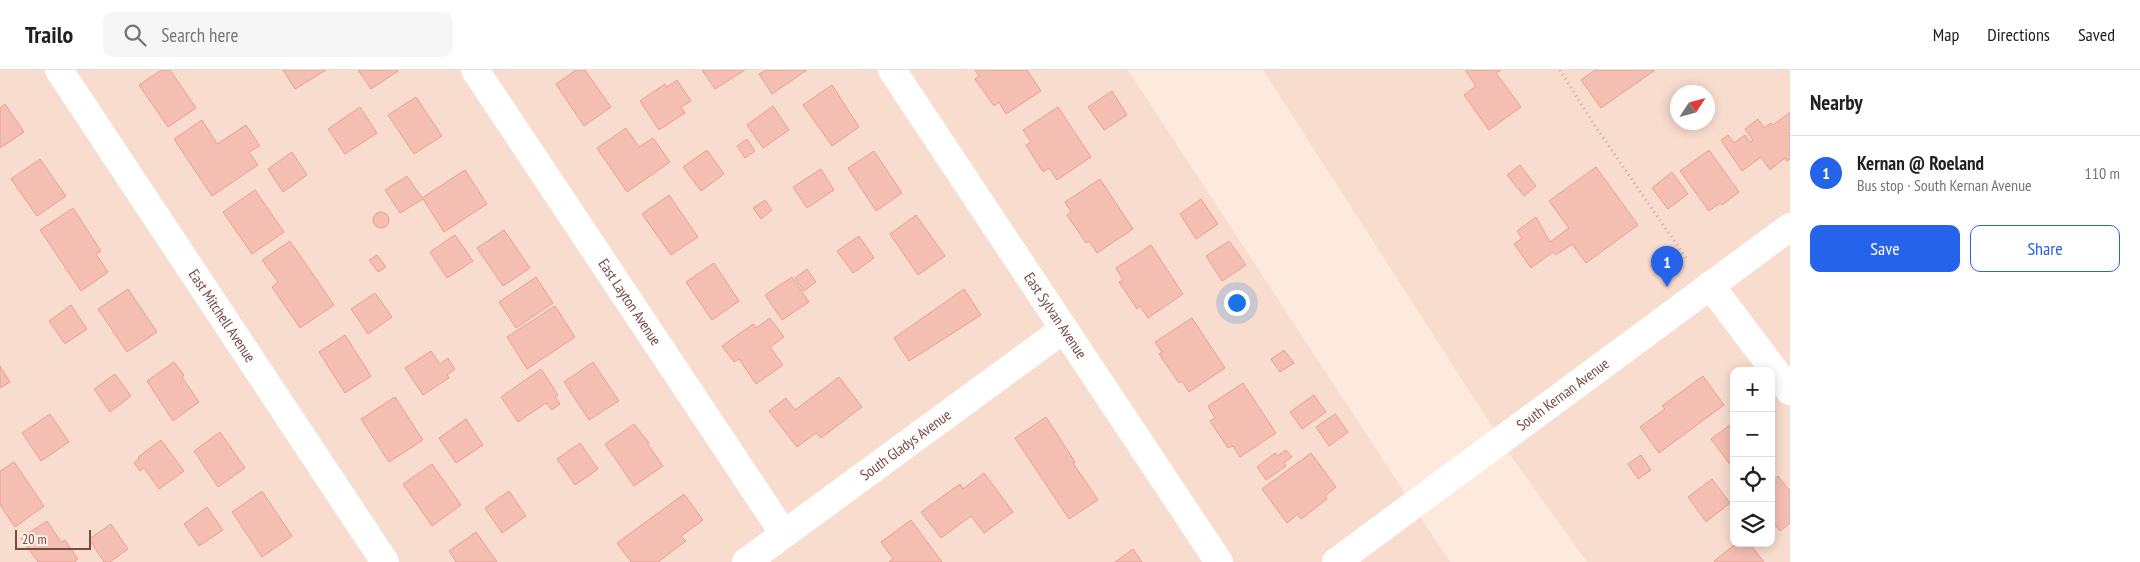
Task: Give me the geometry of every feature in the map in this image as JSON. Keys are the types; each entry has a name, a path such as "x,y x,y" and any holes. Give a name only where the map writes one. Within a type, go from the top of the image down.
{"street":[{"name":"East Mitchell Avenue","path":"59,70 386,562"},
{"name":"East Layton Avenue","path":"475,70 784,534"},
{"name":"East Sylvan Avenue","path":"892,70 1219,562"},
{"name":"South Kernan Avenue","path":"1336,562 1790,228"},
{"path":"1710,285 1790,391"},
{"name":"South Gladys Avenue","path":"746,562 1064,329"}],"path":[{"path":"1560,70 1592,123 1688,261"}],"shaded area":[{"path":"0,70 1128,70 1450,562 0,562"},
{"path":"1263,70 1790,70 1790,562 1587,562 1513,459"}],"building":[{"path":"161,70 170,70 196,108 168,127 139,85"},
{"path":"283,70 326,70 295,89"},
{"path":"358,70 398,70 398,71 371,89"},
{"path":"576,70 585,70 611,107 584,126 556,84"},
{"path":"702,70 745,70 715,89"},
{"path":"766,70 807,70 772,94 759,74"},
{"path":"975,70 1027,70 1041,91 1006,114 999,102 994,106 975,79 979,76"},
{"path":"1465,70 1501,70 1496,73 1521,107 1489,130 1464,95 1476,86"},
{"path":"1595,70 1655,70 1601,108 1581,80"},
{"path":"677,80 691,101 681,107 685,113 659,130 640,101 665,84 667,87"},
{"path":"832,85 859,127 832,146 803,105"},
{"path":"1112,91 1127,115 1104,130 1088,107"},
{"path":"416,97 442,136 414,154 388,115"},
{"path":"5,104 24,132 0,148 0,108"},
{"path":"773,106 789,130 763,148 747,125"},
{"path":"360,107 377,133 345,154 328,129"},
{"path":"1058,107 1091,157 1057,180 1049,168 1043,172 1026,145 1031,142 1023,130"},
{"path":"1790,112 1790,159 1787,161 1785,158 1770,170 1761,157 1742,171 1721,140 1728,135 1734,143 1745,135 1750,142 1753,140 1745,129 1758,119 1764,128 1771,123 1773,125"},
{"path":"202,120 217,144 246,125 260,146 249,152 258,165 212,196 174,139"},
{"path":"626,128 639,147 653,138 670,162 627,192 597,148"},
{"path":"747,139 755,151 745,158 737,146"},
{"path":"707,150 724,174 701,191 683,167"},
{"path":"1709,150 1739,192 1722,205 1720,203 1709,211 1680,171"},
{"path":"874,151 902,193 876,211 848,168"},
{"path":"292,152 307,175 283,192 268,169"},
{"path":"40,159 66,196 37,216 11,179"},
{"path":"1520,165 1536,186 1524,196 1507,175"},
{"path":"1596,167 1638,225 1586,263 1572,244 1556,255 1553,252 1531,268 1514,244 1522,238 1517,231 1536,217 1550,242 1569,228 1549,201"},
{"path":"821,169 834,190 807,208 793,187"},
{"path":"465,170 487,204 444,232 423,199 400,213 385,190 407,176 422,198"},
{"path":"1672,172 1688,194 1668,209 1652,188"},
{"path":"1100,179 1133,229 1097,253 1089,241 1086,243 1067,215 1071,212 1065,202"},
{"path":"255,190 284,232 252,254 223,212"},
{"path":"669,195 698,237 671,255 642,214"},
{"path":"1201,199 1218,224 1196,239 1180,214"},
{"path":"765,200 772,210 761,219 753,208"},
{"path":"73,208 101,251 96,254 108,272 81,291 40,230"},
{"path":"378,212 384,212 389,217 387,226 378,228 373,223 373,217"},
{"path":"916,215 945,256 918,275 890,234"},
{"path":"504,230 530,268 503,286 477,248"},
{"path":"455,235 473,261 447,278 430,252"},
{"path":"859,236 874,258 853,273 837,251"},
{"path":"290,241 334,305 300,328 272,287 278,282 262,260"},
{"path":"1229,241 1246,265 1222,281 1206,256"},
{"path":"1151,245 1183,294 1148,318 1140,306 1137,309 1119,282 1123,280 1116,268"},
{"path":"377,255 386,267 378,272 369,260"},
{"path":"714,263 739,301 712,320 686,282"},
{"path":"807,269 816,282 804,291 795,278"},
{"path":"536,277 553,303 516,328 499,302"},
{"path":"792,277 809,302 782,320 765,295"},
{"path":"128,289 157,332 127,352 98,309"},
{"path":"964,289 981,315 909,361 894,338"},
{"path":"375,293 392,317 368,334 351,309"},
{"path":"71,305 87,329 65,344 49,321"},
{"path":"555,306 575,337 527,369 507,337"},
{"path":"770,318 784,337 770,347 783,365 756,384 739,359 734,362 722,346 753,324 756,328"},
{"path":"1192,318 1225,368 1189,392 1182,381 1179,383 1159,354 1162,352 1155,342"},
{"path":"345,335 371,376 345,393 319,352"},
{"path":"1284,350 1294,363 1280,372 1271,359"},
{"path":"431,351 440,364 448,358 455,369 447,375 449,378 423,395 405,368"},
{"path":"174,362 184,375 182,377 199,402 173,421 147,381"},
{"path":"593,362 619,401 589,420 564,382"},
{"path":"0,366 10,382 0,388"},
{"path":"541,369 558,395 555,397 560,404 552,410 546,403 518,422 501,397"},
{"path":"115,374 131,396 110,412 94,389"},
{"path":"1703,376 1724,405 1659,453 1640,427 1665,409 1662,406"},
{"path":"839,377 862,407 821,438 816,433 797,447 769,411 786,398 795,410"},
{"path":"1243,383 1276,433 1240,457 1233,446 1228,448 1210,421 1215,418 1208,406"},
{"path":"1314,395 1326,412 1302,429 1290,412"},
{"path":"395,397 423,440 389,462 361,419"},
{"path":"50,414 69,442 41,461 22,433"},
{"path":"1335,414 1348,432 1329,446 1316,427"},
{"path":"1046,417 1075,462 1073,463 1098,500 1069,519 1015,438"},
{"path":"466,419 483,445 456,463 439,438"},
{"path":"634,424 649,443 647,443 663,466 634,486 605,444"},
{"path":"1730,425 1730,465 1711,439"},
{"path":"220,432 245,468 218,487 194,451"},
{"path":"161,440 184,471 159,489 144,468 140,471 134,463 139,459 138,457"},
{"path":"580,443 598,469 575,485 557,459"},
{"path":"1286,450 1292,457 1284,463 1286,466 1266,480 1257,467 1275,453 1277,456"},
{"path":"1311,453 1336,487 1325,496 1327,499 1301,519 1298,514 1287,523 1262,489"},
{"path":"1641,455 1651,470 1638,479 1628,464"},
{"path":"14,462 44,506 15,527 0,505 0,471"},
{"path":"432,464 461,505 432,526 403,484"},
{"path":"984,473 1013,512 984,533 971,516 941,538 921,512 960,484 963,489"},
{"path":"1778,476 1790,489 1790,523 1780,531 1775,524 1775,478"},
{"path":"1712,479 1730,503 1706,522 1688,497"},
{"path":"262,491 292,536 262,557 232,512"},
{"path":"509,491 526,516 502,533 485,508"},
{"path":"684,494 703,520 681,536 686,541 658,562 631,562 617,543"},
{"path":"207,507 223,530 199,546 184,524"},
{"path":"911,520 942,562 889,562 893,559 881,542"},
{"path":"47,521 61,542 65,540 78,559 74,562 38,562 21,538"},
{"path":"111,524 128,549 110,562 104,562 89,539"},
{"path":"476,532 497,562 456,562 449,551"},
{"path":"1732,547 1752,547 1764,562 1715,562"},
{"path":"1133,549 1142,562 1115,562"}],"place":[{"name":"Kernan @ Roeland","path":"1667,287"}]}
